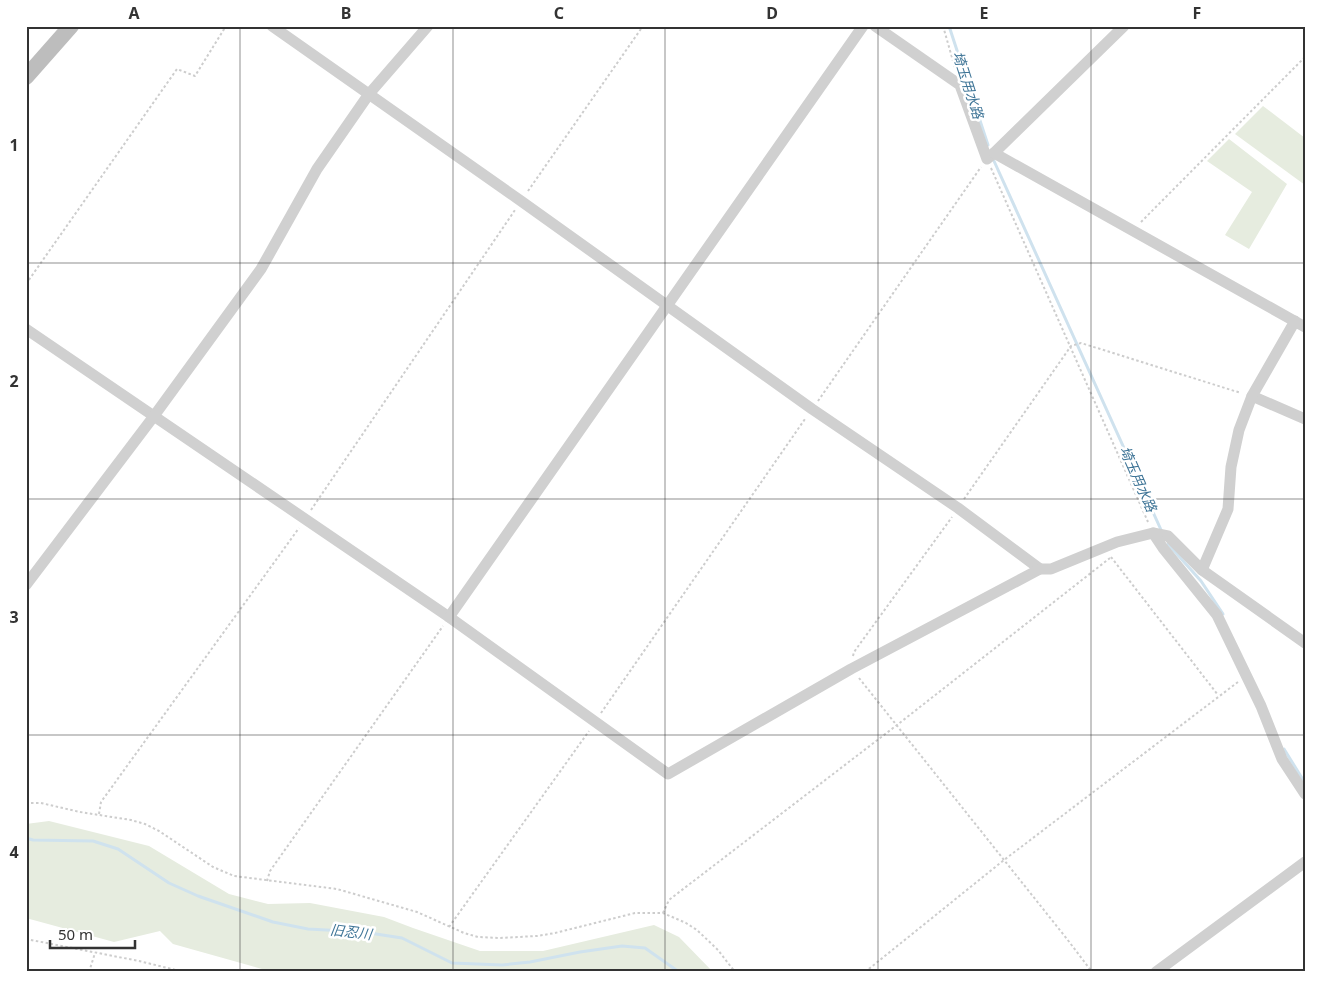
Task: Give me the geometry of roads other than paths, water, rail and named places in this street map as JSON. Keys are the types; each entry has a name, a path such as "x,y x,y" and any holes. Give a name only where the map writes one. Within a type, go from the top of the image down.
{"main road":[{"path":"29,70 71,26"}],"street":[{"path":"272,26 812,409 958,508 1040,569"},
{"path":"26,585 154,416 261,269 318,169 369,94 428,26"},
{"path":"450,617 863,26"},
{"path":"875,26 960,85 990,156 1132,230 1300,324 1252,396 1239,430 1231,467 1228,509 1202,570"},
{"path":"990,156 1124,26"},
{"path":"26,328 450,617 668,774 852,669 1040,569 1051,569 1117,542 1153,533 1168,536 1202,570 1305,643"},
{"path":"1252,396 1305,419"},
{"path":"1153,533 1217,615 1261,706 1282,759 1305,794"},
{"path":"1156,972 1305,862"}],"waterway":[{"name":"埼玉用水路","path":"949,26 988,145"},
{"name":"埼玉用水路","path":"994,161 1162,532"},
{"name":"埼玉用水路","path":"1168,544 1201,581 1223,614"},
{"name":"埼玉用水路","path":"1284,749 1305,783"},
{"name":"旧忍川","path":"26,838 33,840 93,841 118,849 169,883 198,896 273,922 308,929 363,932 402,938 452,963 502,965 622,946 645,948 679,972"}]}
